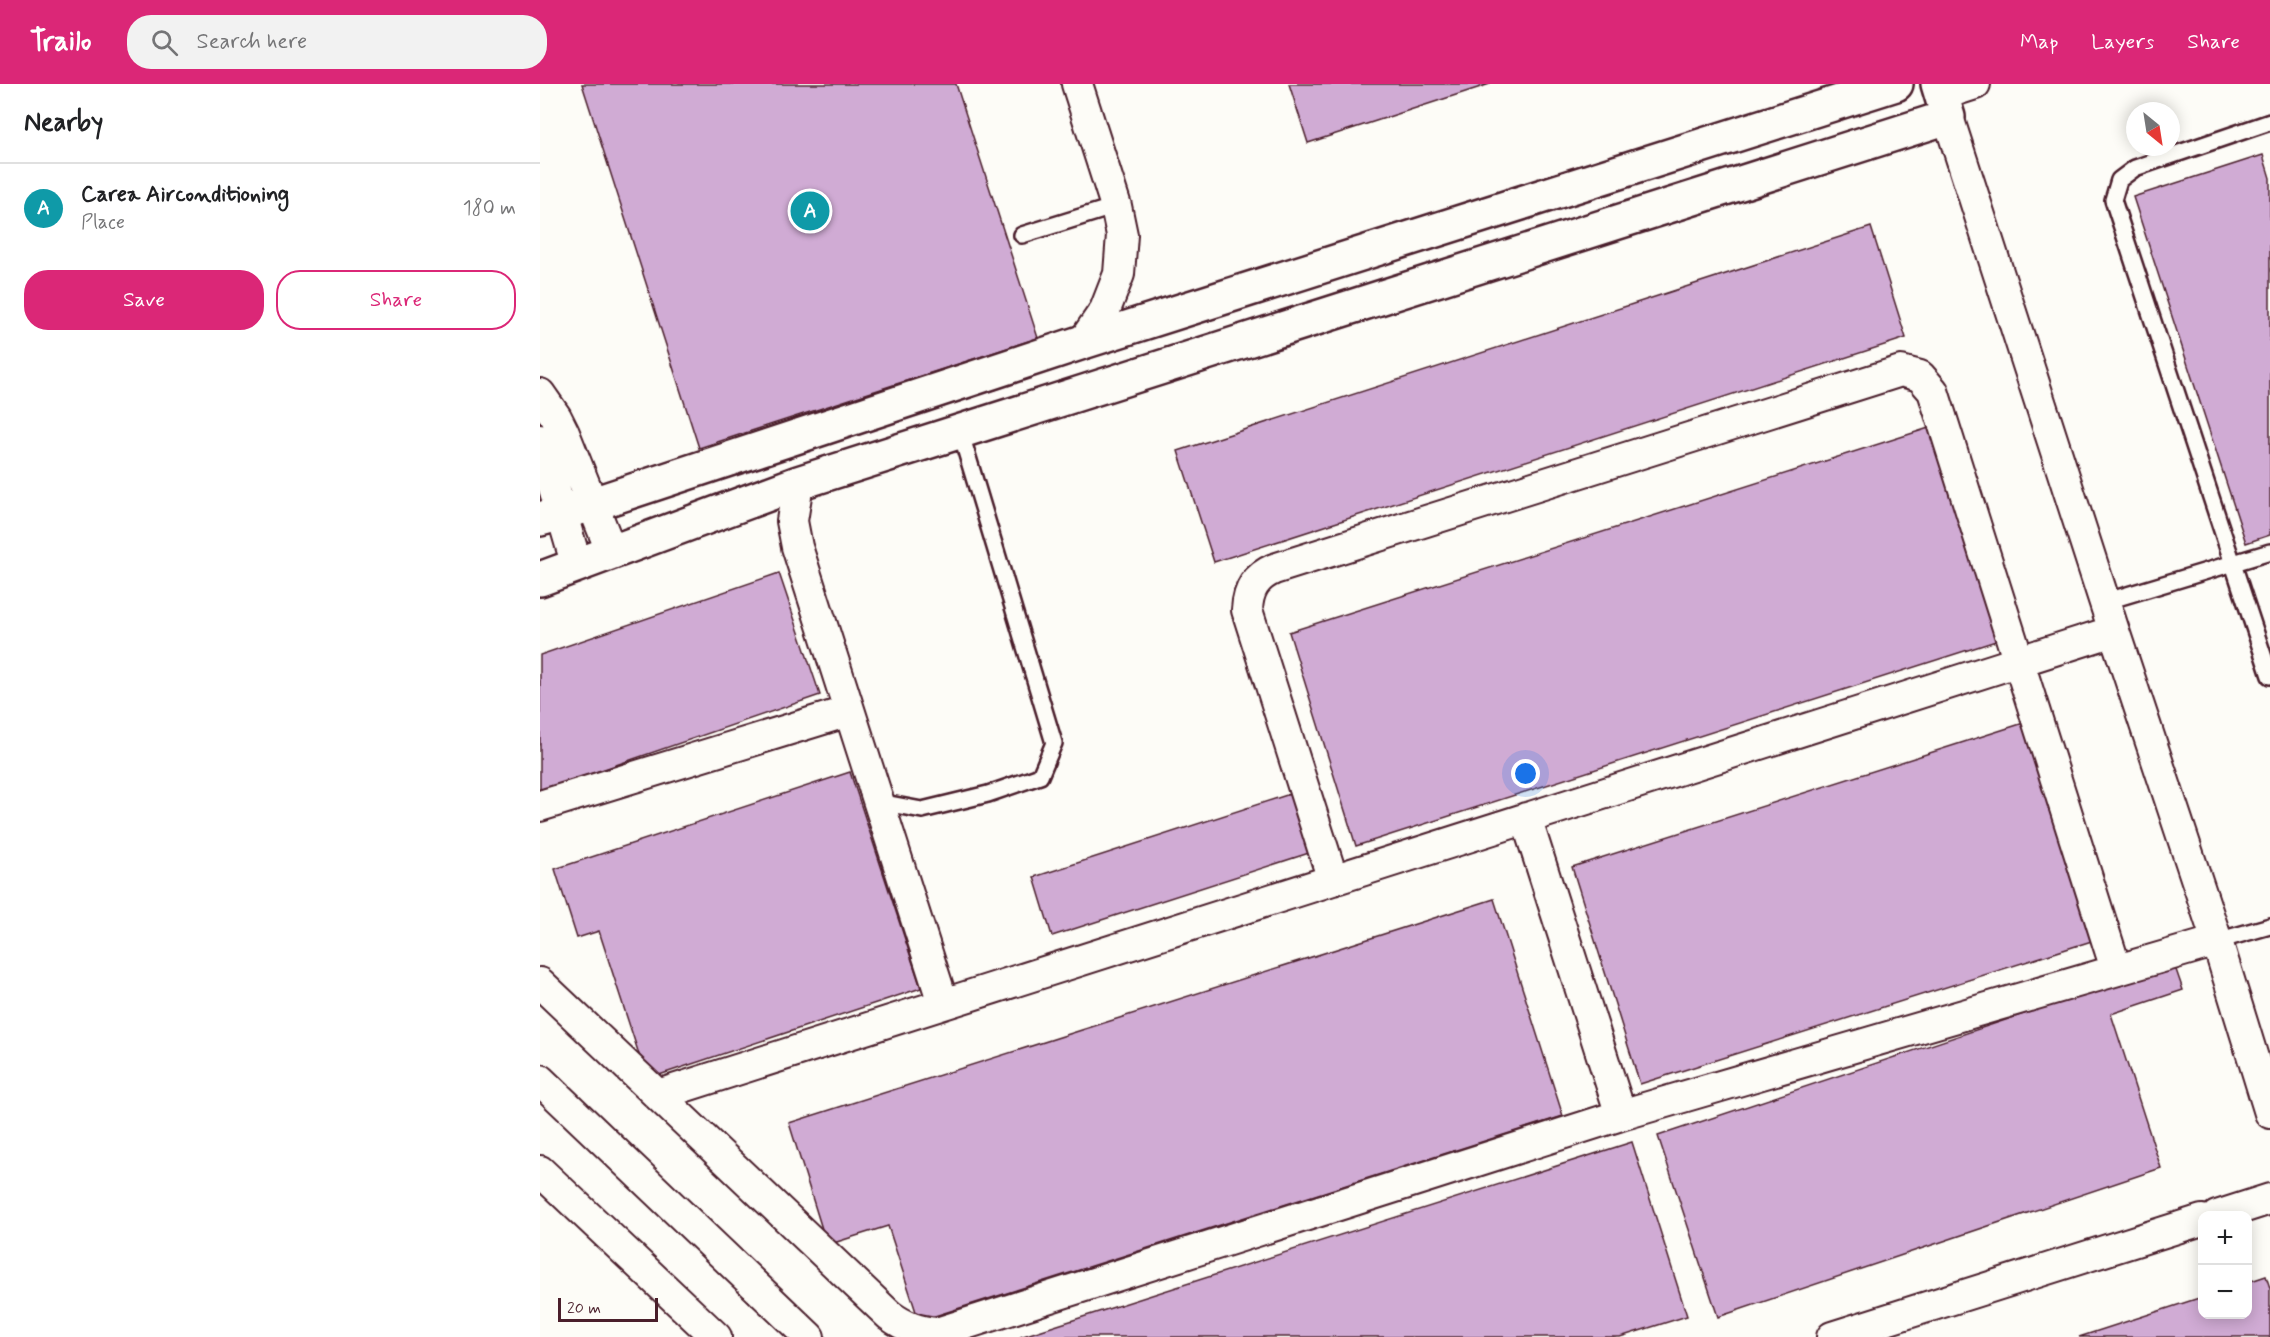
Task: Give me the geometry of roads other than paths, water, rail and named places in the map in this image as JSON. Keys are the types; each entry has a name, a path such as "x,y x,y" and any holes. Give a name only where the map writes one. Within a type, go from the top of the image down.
{"street":[{"path":"1077,84 1116,206 1122,235 1119,274 1106,310 1083,342"},
{"path":"550,516 593,504 1083,342 1896,84"},
{"path":"540,579 798,483 960,431 1942,98 1975,84"},
{"path":"1942,98 2104,602 2217,941 2270,1113"},
{"path":"1333,880 1247,610 1250,590 1264,573 1890,372 1911,372 1920,376 1933,391 2116,969"},
{"path":"540,394 564,433 612,553"},
{"path":"540,440 550,516 577,566"},
{"path":"798,483 793,507 793,534 943,1003"},
{"path":"658,1095 2114,631"},
{"path":"540,806 849,711"},
{"path":"1526,818 1621,1115"},
{"path":"540,983 889,1316 903,1326 920,1332 937,1333 1621,1115 2217,941"},
{"path":"540,1080 809,1337"},
{"path":"540,1171 716,1337"},
{"path":"2230,1211 2270,1199"},
{"path":"1832,1337 2198,1221"}],"lane":[{"path":"2270,122 2135,168 2119,180 2113,200 2270,676"},
{"path":"1022,235 1116,206"},
{"path":"879,802 922,810 988,794 1040,776 1054,743 960,431"},
{"path":"2104,602 2270,552"},
{"path":"2217,941 2270,926"}],"place":[{"name":"Carea Airconditioning","path":"810,211"}]}
